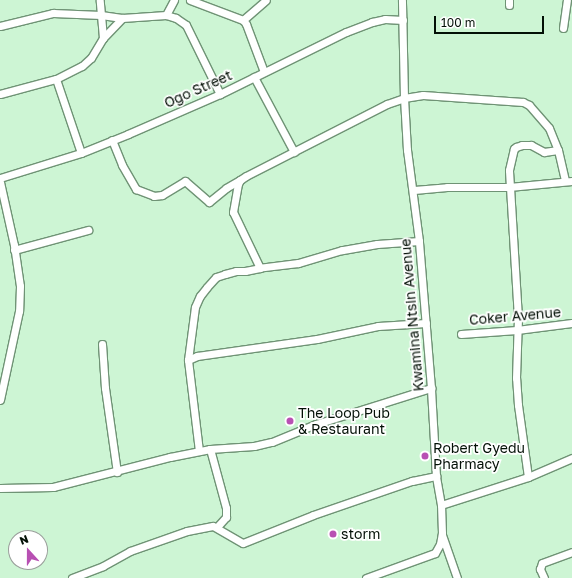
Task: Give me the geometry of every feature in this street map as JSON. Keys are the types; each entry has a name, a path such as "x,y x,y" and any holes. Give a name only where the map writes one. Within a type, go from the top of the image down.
{"street":[{"path":"100,0 103,38"},
{"path":"166,15 174,0"},
{"path":"190,0 242,20 248,28 264,72"},
{"path":"242,20 266,0"},
{"name":"Kwamina Ntsin Avenue","path":"366,578 435,553 440,544 442,533 441,505 436,476 431,388 419,241 408,150 404,98 402,0"},
{"path":"564,28 567,0"},
{"path":"0,26 53,13 101,15 122,18 166,15 176,18 186,25 220,94"},
{"path":"0,94 56,78 82,66 91,58 103,38 122,18"},
{"name":"Ogo Street","path":"0,178 81,153 112,140 220,94 372,22 385,19 403,20"},
{"path":"254,77 294,152"},
{"path":"56,78 81,153"},
{"path":"112,140 122,165 136,189 154,196 162,196 185,181 209,202 226,188 240,180 387,104 404,98 423,95 523,102 529,105 549,128 569,180 509,187 447,187 414,190"},
{"path":"528,477 518,405 516,378 518,318 509,170 516,147 531,145 544,152 558,150"},
{"path":"240,180 233,212 260,268"},
{"path":"0,182 20,286 19,311 0,400"},
{"path":"14,250 88,230"},
{"path":"198,451 188,360 195,307 200,296 216,278 236,270 245,271 298,263 342,250 378,244 419,241"},
{"path":"188,360 197,356 317,339 378,326 426,323"},
{"name":"Coker Avenue","path":"461,334 517,330 572,323"},
{"path":"102,344 105,388 116,472"},
{"path":"0,488 53,487 198,451 272,442 316,424 431,388"},
{"path":"210,449 226,508 226,517 217,527"},
{"path":"441,505 528,477 572,458"},
{"path":"72,578 103,566 130,551 180,534 214,526 236,541 243,543 313,515 412,481 436,476"},
{"path":"442,533 457,578"},
{"path":"544,578 540,569 542,564 572,552"}],"place":[{"name":"The Loop Pub & Restaurant","path":"290,421"},
{"name":"Robert Gyedu Pharmacy","path":"425,456"},
{"name":"storm","path":"333,534"}]}
